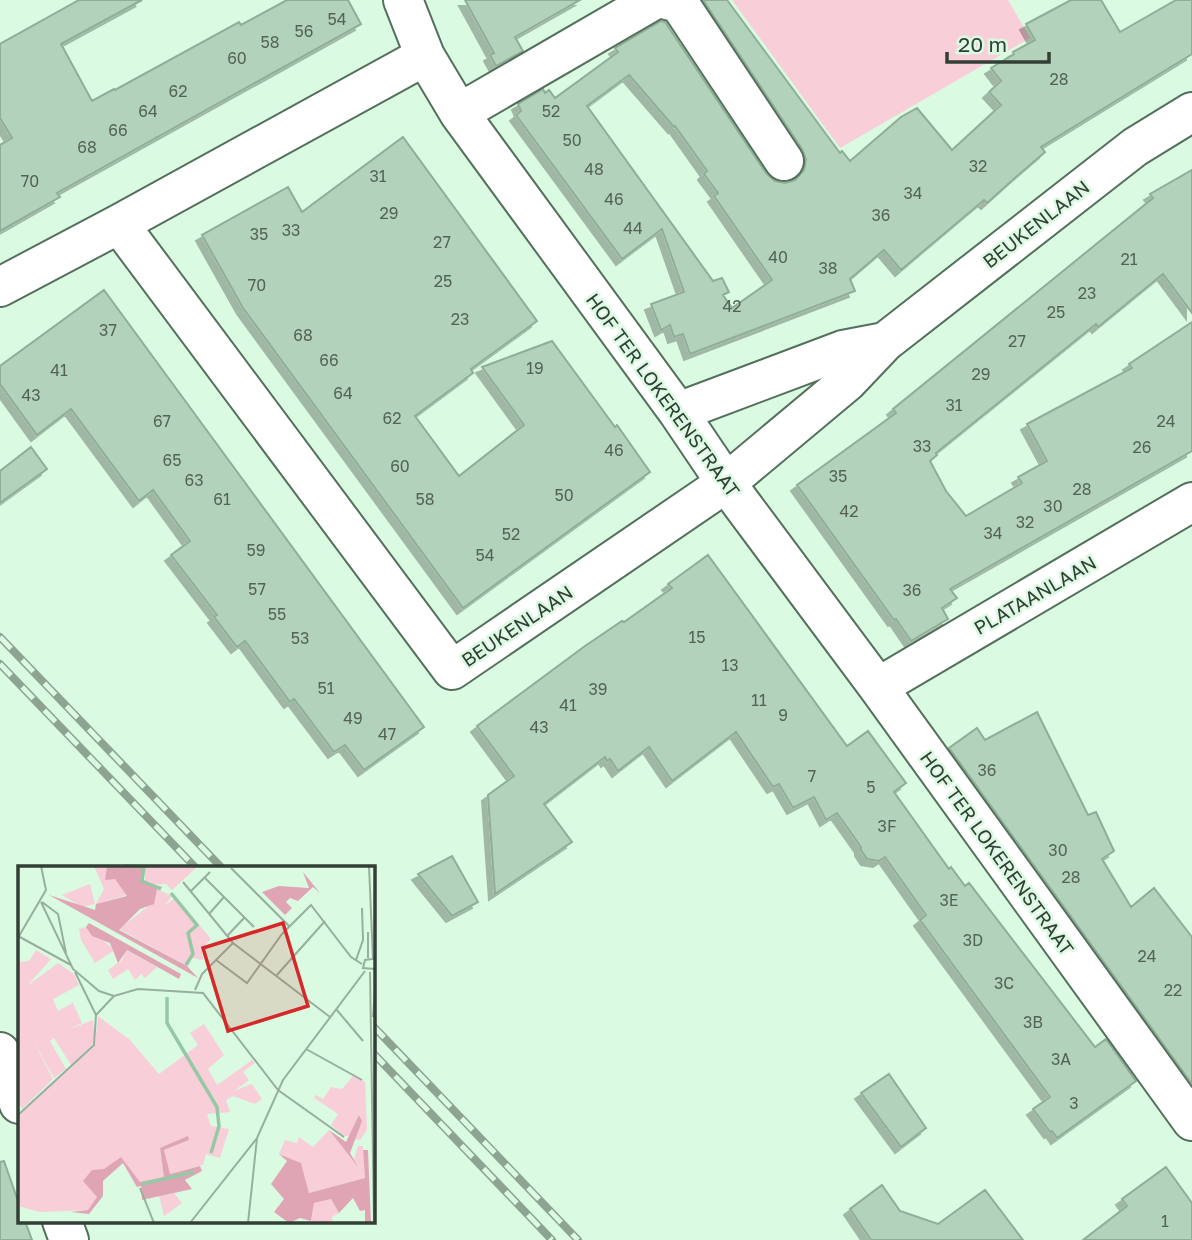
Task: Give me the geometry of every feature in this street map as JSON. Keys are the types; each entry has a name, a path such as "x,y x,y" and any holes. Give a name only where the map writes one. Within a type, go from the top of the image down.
{"street":[{"name":"HOF TER LOKERENSTRAAT","path":"403,0 425,56 459,113 1192,1121"},
{"path":"459,113 654,0"},
{"path":"667,0 679,3 784,161"},
{"path":"0,287 425,56"},
{"name":"BEUKENLAAN","path":"119,224 452,670 726,483 847,382 885,342 1135,147 1192,111"},
{"name":"BEUKENLAAN","path":"678,412 843,351 885,342"},
{"name":"PLATAANLAAN","path":"878,687 1192,502"},
{"path":"0,1052 18,1101"},
{"path":"62,1222 69,1240"}],"shaded area":[{"path":"732,0 1008,0 1030,38 840,148"}],"building":[{"path":"79,0 142,0 61,44 92,101 239,22 241,25 287,0 348,0 361,24 57,193 60,197 0,231 0,145 12,138 0,118 0,44"},
{"path":"465,0 580,0 515,37 523,51 496,66 490,55 494,53"},
{"path":"703,0 727,0 840,153 842,151 850,161 901,117 917,108 952,150 1001,105 989,92 1001,81 991,68 1035,40 1026,24 1071,0 1101,0 1120,32 1176,0 1192,0 1192,54 1041,147 1045,152 987,203 984,200 901,270 884,250 850,279 855,291 690,354 683,334 674,337 670,325 661,330 651,304 684,292 662,229 622,259 516,115 521,111 518,104 543,89 545,93 549,90 555,98 618,52 615,48 661,21 665,22 766,173 775,181 785,183 795,180 804,170 806,159","holes":["629,75 674,127 707,171 704,174 718,193 714,196 772,280 732,308 723,295 729,292 722,278 713,281 587,106"]},
{"path":"403,137 537,321 471,369 473,373 415,416 459,476 524,425 482,367 552,341 650,472 463,608 243,308 202,235 288,187 302,212"},
{"path":"1192,170 1192,313 1163,274 1098,327 1096,324 936,453 930,461 946,491 966,516 1022,483 1018,477 1047,461 1027,424 1132,368 1129,364 1192,322 1192,451 950,589 957,598 942,608 948,619 911,641 797,485 896,413 893,409 1153,198 1150,194"},
{"path":"104,290 424,727 364,770 345,745 334,752 294,699 290,702 245,641 237,647 214,617 217,615 171,555 190,541 153,490 139,501 71,409 37,435 0,384 0,366"},
{"path":"31,447 47,469 0,503 0,471"},
{"path":"708,555 847,746 868,731 906,783 894,792 949,869 951,867 965,886 969,883 1095,1047 1106,1039 1136,1081 1057,1138 1033,1109 1050,1097 920,920 926,915 885,857 879,861 867,859 837,813 826,820 814,797 793,808 779,784 773,787 736,732 672,781 649,747 618,771 610,759 607,761 605,757 544,804 572,842 495,894 488,795 514,776 477,726 585,646 672,588 668,584"},
{"path":"1037,712 1088,815 1096,812 1114,851 1102,859 1131,907 1154,888 1192,937 1192,1084 949,748 977,728 985,740"},
{"path":"452,856 478,902 452,916 418,874"},
{"path":"889,1074 926,1128 901,1147 861,1093"},
{"path":"4,1161 18,1201 18,1222 25,1222 32,1240 0,1240 0,1162"},
{"path":"1166,1167 1192,1203 1192,1240 1083,1240 1127,1206 1122,1199"},
{"path":"882,1185 900,1211 938,1224 985,1190 1023,1240 871,1240 850,1209"}],"railway":[{"path":"0,637 220,866"},
{"path":"0,664 194,866"},
{"path":"374,1027 578,1240"},
{"path":"374,1054 552,1240"}]}
